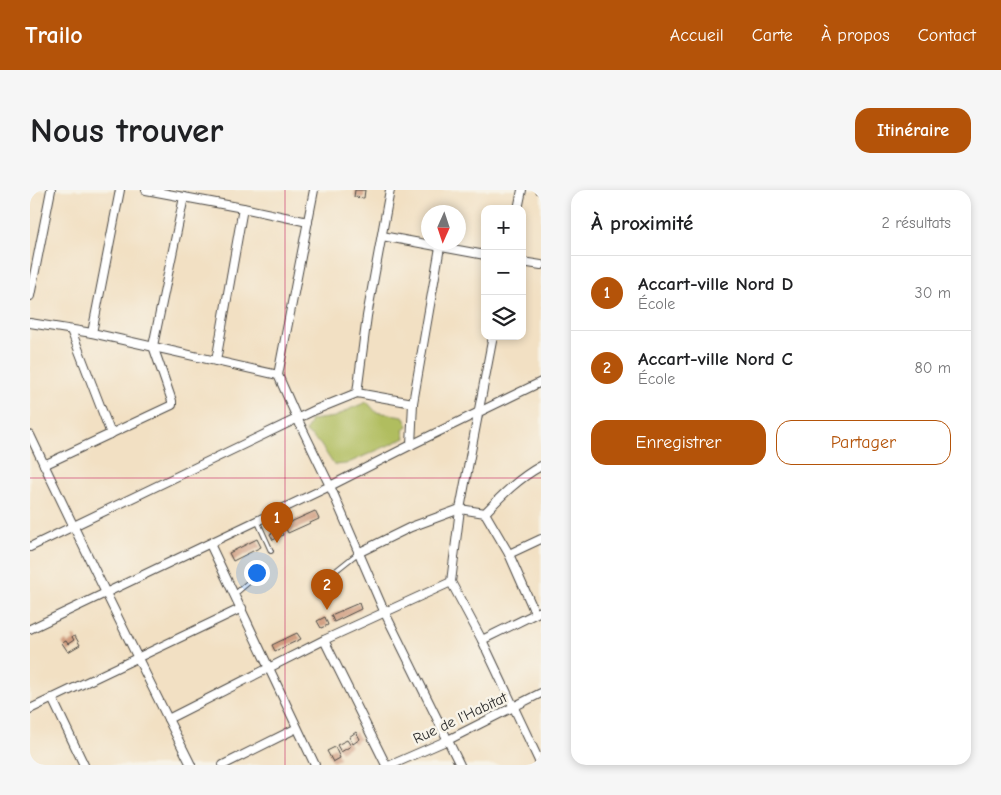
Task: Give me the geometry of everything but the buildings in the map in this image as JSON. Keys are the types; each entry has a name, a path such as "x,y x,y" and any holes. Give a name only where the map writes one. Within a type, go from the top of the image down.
{"street":[{"path":"30,296 51,190"},
{"path":"92,333 120,190"},
{"path":"146,190 308,222"},
{"path":"314,190 278,375 330,486 384,611 460,765"},
{"path":"357,394 368,316 390,190"},
{"path":"519,205 522,190"},
{"path":"44,465 172,405 153,346 184,197"},
{"path":"216,361 243,208"},
{"path":"382,236 421,243"},
{"path":"411,445 413,403 439,250"},
{"path":"457,250 481,254"},
{"path":"526,263 541,265"},
{"path":"30,323 92,333 278,375"},
{"path":"70,330 111,434"},
{"path":"492,340 460,509 452,582 482,640 541,765"},
{"path":"30,628 210,544 541,382"},
{"path":"30,547 297,418 357,394 413,403"},
{"path":"30,434 75,526 104,592 191,765"},
{"path":"485,513 525,474 541,466"},
{"path":"358,553 411,527 460,509 485,513"},
{"path":"482,640 538,612 509,554 485,513"},
{"path":"509,554 541,539"},
{"path":"210,544 315,765"},
{"path":"168,719 384,611 452,582"},
{"path":"30,709 242,608"},
{"path":"324,640 386,765"},
{"name":"Rue de l'Habitat","path":"391,765 448,740 541,693"},
{"path":"52,698 84,765"},
{"path":"223,765 297,728"}],"lane":[{"path":"257,520 270,551"},
{"path":"333,573 358,553"},
{"path":"235,594 250,581"}],"green space":[{"path":"367,402 376,412 403,416 408,426 403,430 405,438 346,464 334,465 320,444 306,432 311,420 335,417"}],"place":[{"name":"Accart-ville Nord D","path":"277,543"},
{"name":"Accart-ville Nord C","path":"327,610"}]}
